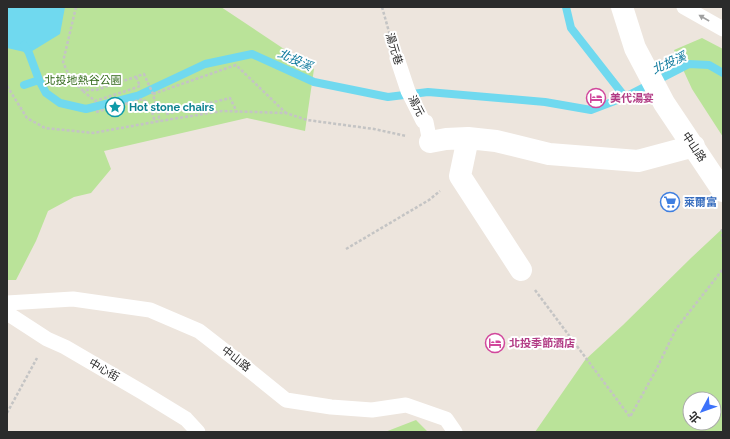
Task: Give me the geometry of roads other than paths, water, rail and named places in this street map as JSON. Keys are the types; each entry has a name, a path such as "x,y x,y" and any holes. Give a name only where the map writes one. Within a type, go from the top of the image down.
{"street":[{"name":"中山路","path":"622,7 636,48 664,103 723,191"},
{"path":"430,142 446,139 468,138 496,141 549,154 638,161 694,146"},
{"path":"468,138 460,176 521,270"}],"lane":[{"path":"684,7 723,29"},
{"name":"湯元巷","path":"397,58 408,91"},
{"name":"湯元","path":"408,91 423,121 426,122 430,142"},
{"name":"中山路","path":"7,303 73,299 150,310 199,331 286,400 331,408 372,410 406,405 446,419 454,432"},
{"name":"中心街","path":"7,313 47,339 65,347 186,419 198,432"}],"water":[{"path":"7,7 65,7 60,34 29,53 7,48"}],"waterway":[{"name":"北投溪","path":"566,7 571,28 625,97"},
{"name":"北投溪","path":"24,45 29,53 39,80 46,93 60,103 86,109 137,96 205,64 252,54 314,82 388,97 428,92 545,102 591,110 625,97 689,64 709,65 723,73"},
{"path":"24,85 39,80"}],"place":[{"name":"美代湯宴","path":"596,98"},
{"name":"Hot stone chairs","path":"115,107"},
{"name":"萊爾富","path":"670,202"},
{"name":"北投季節酒店","path":"495,343"}],"park label":[{"name":"北投地熱谷公園","path":"83,80"}]}
